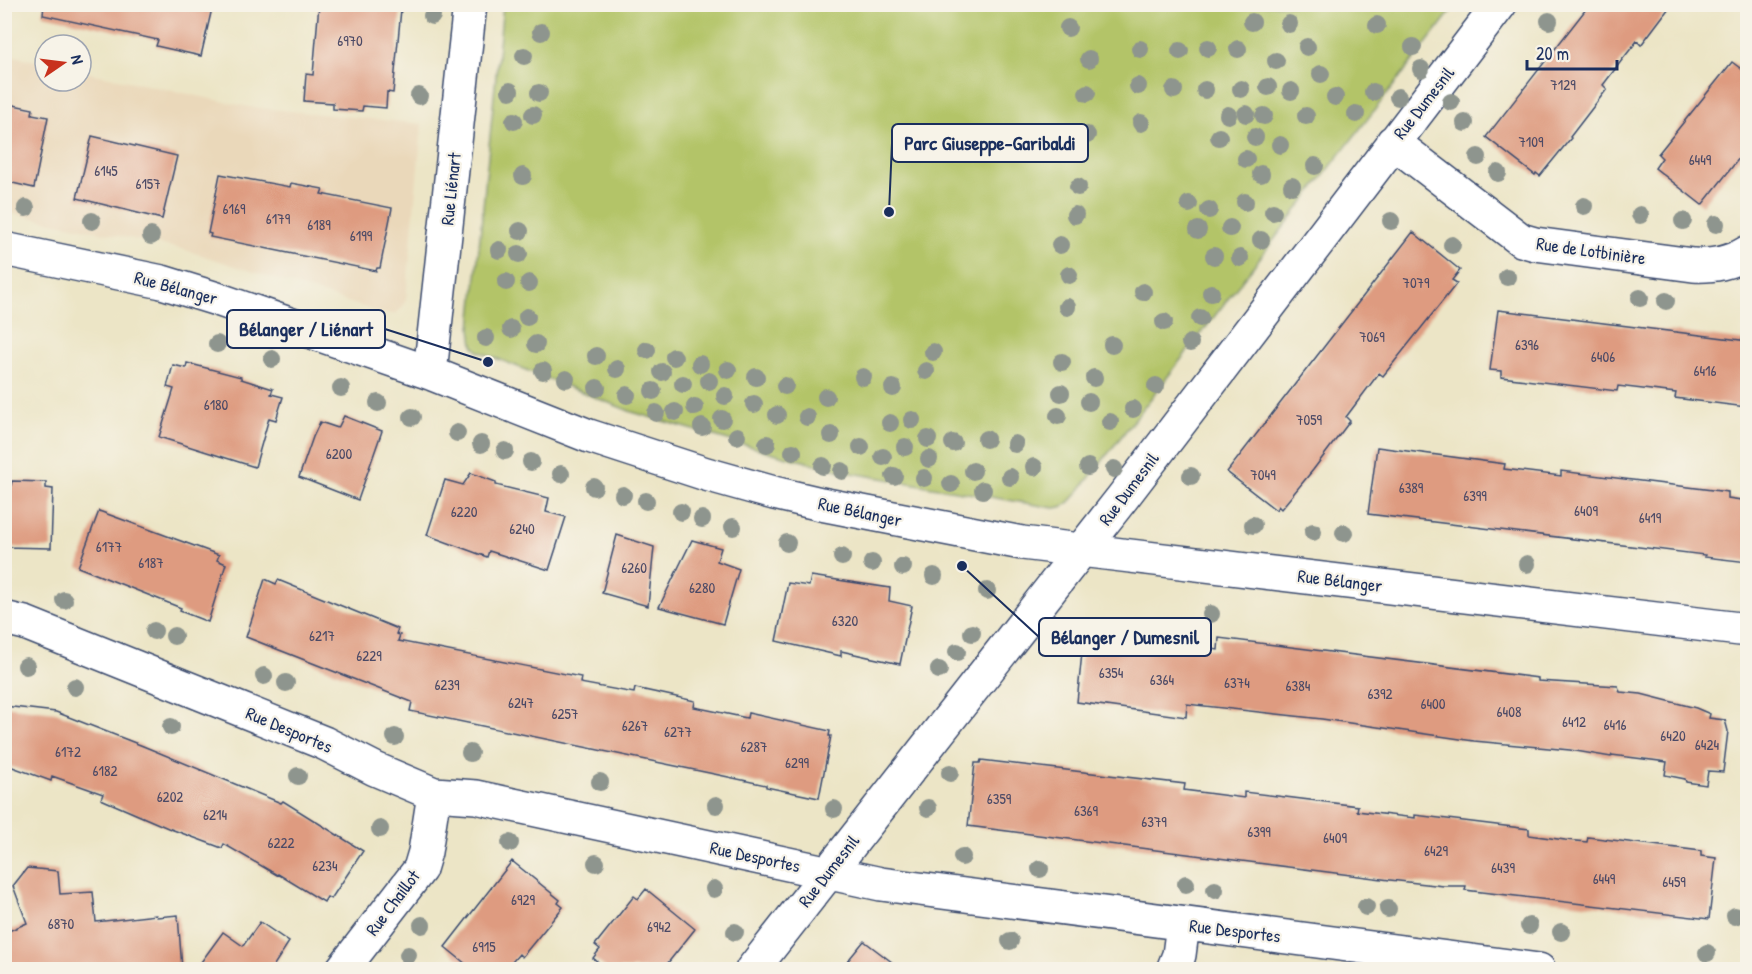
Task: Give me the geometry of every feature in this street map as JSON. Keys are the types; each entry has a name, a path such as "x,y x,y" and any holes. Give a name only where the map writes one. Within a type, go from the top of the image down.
{"street":[{"name":"Rue Liénart","path":"430,373 470,4"},
{"name":"Rue Dumesnil","path":"752,969 1083,549 1500,4"},
{"name":"Rue de Lotbinière","path":"1393,142 1521,240 1535,244 1693,265 1726,263 1748,252"},
{"name":"Rue Bélanger","path":"4,249 162,282 311,330 430,373 589,435 774,494 1011,541 1748,630"},
{"name":"Rue Desportes","path":"4,618 25,623 324,743 375,769 434,794 476,797 881,884 1539,969"},
{"name":"Rue Chaillot","path":"342,969 420,868 425,852 434,794"},
{"path":"1173,969 1179,955 1183,924"}],"shaded area":[{"path":"5,54 33,60 33,93 93,93 93,74 249,107 422,124 406,299 402,308 395,314 382,313 182,249 5,212"}],"green space":[{"path":"503,4 1456,5 1076,494 1066,505 1054,508 846,472 780,455 632,412 478,351 473,345 471,328"}],"building":[{"path":"44,4 213,4 201,56 156,46 158,40 43,15"},
{"path":"319,4 396,4 395,8 401,9 393,93 387,92 386,108 363,106 362,111 333,109 333,103 304,101 306,74 313,75"},
{"path":"1590,4 1672,4 1641,45 1637,41 1603,85 1607,89 1571,138 1540,176 1536,173 1535,175 1486,137"},
{"path":"1732,62 1748,74 1748,147 1702,205 1655,168 1662,158 1658,154"},
{"path":"4,103 33,109 32,114 48,117 34,188 4,181"},
{"path":"92,136 177,156 162,219 77,198"},
{"path":"220,174 290,187 291,183 323,189 321,194 392,208 380,268 376,271 210,237 211,234 208,233"},
{"path":"1413,232 1460,270 1452,280 1457,283 1383,376 1379,373 1346,417 1350,421 1281,509 1278,506 1276,510 1227,472"},
{"path":"1498,310 1748,341 1746,407 1675,398 1676,393 1618,386 1617,391 1501,377 1501,371 1490,370"},
{"path":"187,363 241,377 241,379 273,389 271,394 283,397 276,420 269,418 255,467 159,437 174,389 167,387 173,365 186,368"},
{"path":"344,416 382,431 358,500 299,477 320,422 338,428"},
{"path":"1377,447 1505,464 1504,469 1561,476 1561,471 1728,492 1728,498 1748,501 1748,562 1368,514"},
{"path":"471,473 496,482 496,485 549,498 546,512 566,517 549,570 489,551 487,557 427,535 445,480 463,485"},
{"path":"12,481 46,482 46,488 53,489 51,548 4,547 4,486 11,486"},
{"path":"99,511 219,555 217,560 226,564 208,622 180,611 181,608 78,567"},
{"path":"617,535 654,547 648,606 602,593"},
{"path":"692,540 721,548 717,561 739,569 723,624 659,607"},
{"path":"811,576 890,588 889,601 912,606 900,664 841,651 841,656 776,641 788,583 809,586"},
{"path":"265,579 276,584 278,580 398,629 396,634 400,635 398,641 581,677 580,683 634,693 635,688 695,701 694,707 747,718 748,713 830,731 819,798 410,711 412,702 246,637"},
{"path":"1084,633 1156,640 1218,650 1219,638 1538,678 1538,681 1618,686 1620,692 1641,694 1696,708 1710,714 1709,718 1725,720 1728,731 1723,772 1708,771 1706,785 1686,782 1685,779 1665,775 1667,762 1474,741 1322,719 1187,704 1186,717 1077,702"},
{"path":"4,706 56,712 281,803 283,801 363,851 331,899 327,897 324,902 224,844 222,848 168,828 101,799 103,794 52,776 51,781 4,764"},
{"path":"981,760 1185,784 1184,790 1244,798 1244,792 1358,806 1357,811 1415,818 1415,815 1529,829 1529,835 1565,840 1587,842 1588,837 1701,851 1701,856 1716,858 1709,919 1465,890 1466,886 1390,880 968,826 975,763 980,763"},
{"path":"512,861 560,900 558,903 563,907 522,957 519,954 506,969 472,969 445,947"},
{"path":"27,868 58,871 60,894 93,892 96,922 156,915 157,917 178,915 182,969 4,969 4,933 27,923 13,886"},
{"path":"646,889 695,929 663,969 607,969 593,958 600,949 595,945 634,896 638,899"},
{"path":"260,922 289,942 272,968 275,969 196,969 223,932 243,946"},
{"path":"864,941 901,969 841,969"}],"place":[{"name":"Parc Giuseppe-Garibaldi","path":"889,212"},
{"name":"Bélanger / Liénart","path":"488,362"},
{"name":"Bélanger / Dumesnil","path":"962,566"}]}
